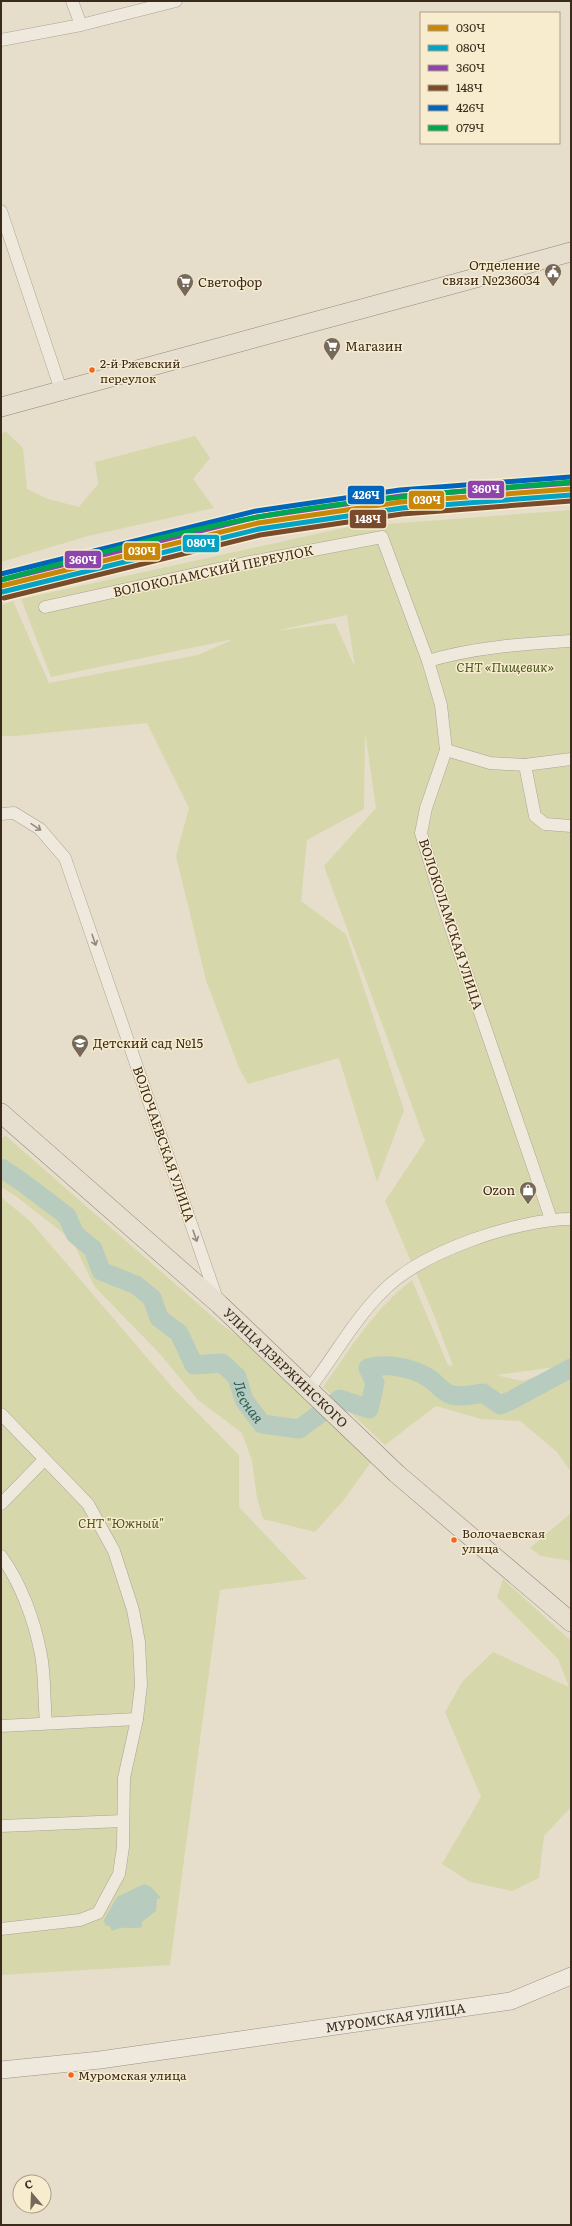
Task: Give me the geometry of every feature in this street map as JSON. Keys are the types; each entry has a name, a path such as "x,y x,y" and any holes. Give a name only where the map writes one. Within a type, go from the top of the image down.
{"main road":[{"path":"1,407 571,252"},
{"name":"УЛИЦА ДЗЕРЖИНСКОГО","path":"1,1113 219,1304 397,1474 571,1622"},
{"name":"МУРОМСКАЯ УЛИЦА","path":"1,2070 100,2060 511,2001 571,1976"}],"street":[{"path":"72,1 81,25"},
{"path":"1,40 81,25 176,1"},
{"path":"1,211 61,390"},
{"name":"ВОЛОКОЛАМСКИЙ ПЕРЕУЛОК","path":"45,607 245,563 382,537"},
{"name":"ВОЛОКОЛАМСКАЯ УЛИЦА","path":"382,537 428,661 441,705 446,750 426,808 421,833 442,902 551,1219"},
{"path":"428,661 452,654 517,645 571,641"},
{"path":"446,750 490,763 525,765 571,758"},
{"path":"525,765 535,816 545,824 571,826"},
{"name":"ВОЛОЧАЕВСКАЯ УЛИЦА","path":"1,814 14,813 40,829 65,858 219,1304"},
{"path":"309,1389 352,1328 382,1291 405,1272 451,1249 497,1232 551,1219 571,1219"},
{"path":"1,1414 88,1504 114,1551 125,1580 139,1642 141,1685 137,1719 124,1778 123,1847 119,1874 98,1913 80,1920 1,1929"},
{"path":"1,1504 44,1460"},
{"path":"1,1556 7,1564 28,1610 42,1656 46,1723"},
{"path":"1,1726 137,1719"},
{"path":"1,1826 123,1821"}],"green space":[{"path":"5,431 23,448 27,489 48,499 79,507 98,484 95,462 195,436 210,458 193,479 214,508 88,536 1,562 1,434"},
{"name":"СНТ «Пищевик»","path":"571,510 571,1365 496,1375 522,1381 553,1371 571,1368 571,1472 557,1452 520,1421 481,1419 436,1406 385,1445 323,1387 353,1344 375,1316 386,1303 412,1280 448,1365 453,1366 434,1315 385,1201 425,1141 324,866 376,808 365,732 364,809 307,840 301,901 346,934 404,1110 377,1182 339,1058 248,1084 239,1068 206,980 176,856 189,808 147,723 15,736 1,736 1,605 13,601 49,683 198,655 234,639 51,677 21,599 348,527","holes":["347,615 355,667 335,623 275,631"]},
{"path":"6,1136 221,1324 254,1348 371,1462 343,1501 315,1532 263,1519 257,1498 252,1461 242,1433 198,1400 160,1354 94,1286 72,1240 17,1197 1,1187 1,1138"},
{"name":"СНТ \"Южный\"","path":"1,1197 31,1222 173,1388 239,1455 239,1507 307,1579 220,1590 170,1965 1,1975"},
{"path":"571,1513 571,1561 541,1556 530,1548"},
{"path":"503,1579 571,1641 571,1807 544,1836 539,1878 512,1891 470,1882 442,1864 481,1797 445,1712 462,1682 493,1652 569,1687 558,1659 497,1597"}],"shaded area":[{"path":"144,1884 151,1887 161,1898 157,1899 156,1911 142,1922 142,1927 120,1928 112,1931 110,1926 105,1925 104,1920 117,1897"}],"waterway":[{"name":"Лесная","path":"1,1168 67,1216 75,1234 93,1249 101,1271 136,1285 152,1298 159,1318 179,1333 194,1365 222,1363 237,1377 244,1400 262,1424 299,1429 340,1399 369,1409 375,1383 368,1368 383,1366 406,1368 430,1379 443,1391 449,1394 462,1396 483,1393 500,1405 571,1368"}],"transit line":[{"name":"426Ч","path":"1,574 256,511 400,490 570,477"},
{"name":"079Ч","path":"1,580 95,554 221,524 292,511 372,500 571,482"},
{"name":"360Ч","path":"1,580 257,517 401,496 571,483"},
{"name":"030Ч","path":"1,586 258,523 401,502 571,489"},
{"name":"080Ч","path":"2,592 259,529 402,508 571,495"},
{"name":"148Ч","path":"4,598 260,535 402,514 571,501"}],"place":[{"name":"Отделение связи №236034","path":"553,287"},
{"name":"Светофор","path":"185,297"},
{"name":"Магазин","path":"332,361"},
{"name":"2-й Ржевский переулок","path":"92,370"},
{"name":"Детский сад №15","path":"80,1058"},
{"name":"Ozon","path":"528,1205"},
{"name":"Волочаевская улица","path":"454,1540"},
{"name":"Муромская улица","path":"71,2075"}]}
